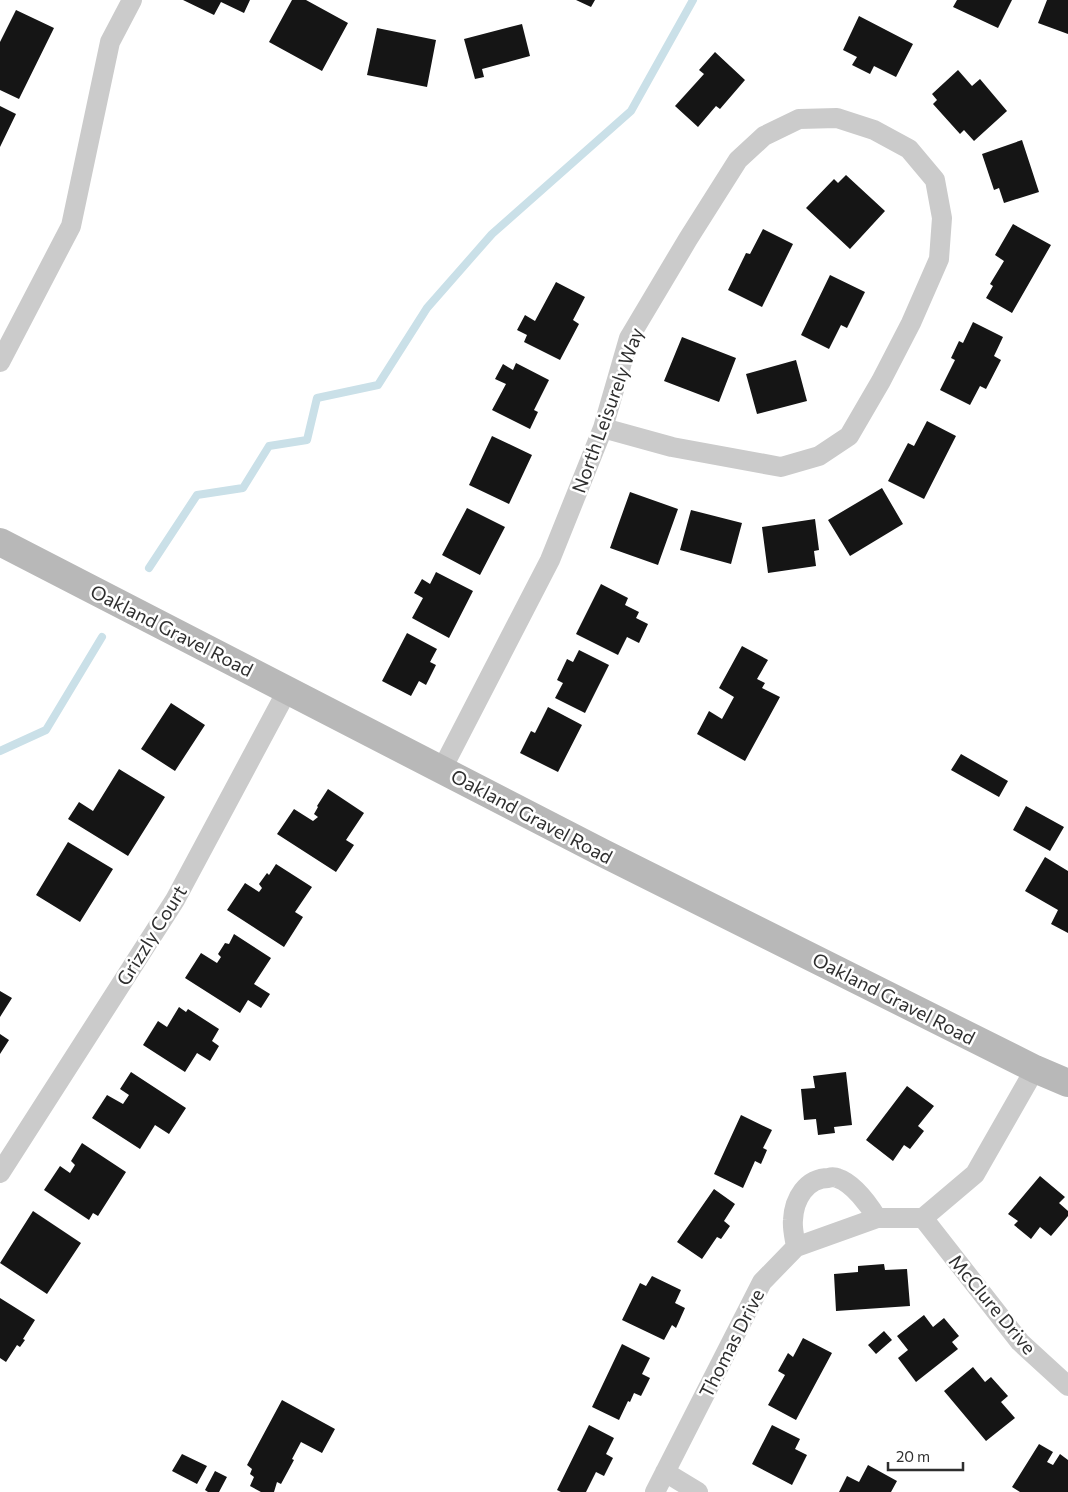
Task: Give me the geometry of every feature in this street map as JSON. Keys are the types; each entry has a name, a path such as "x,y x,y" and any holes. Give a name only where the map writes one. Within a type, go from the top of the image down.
{"street":[{"path":"0,362 71,226 110,42 132,0"},
{"name":"North Leisurely Way","path":"442,769 550,560 603,428 629,338 738,160 764,136 798,118 837,118 874,130 909,149 935,180 942,218 938,259 911,323 881,381 849,436 819,456 781,467 672,447 603,428"},
{"name":"Oakland Gravel Road","path":"0,542 603,853 1035,1069 1068,1083"},
{"name":"Grizzly Court","path":"0,1173 175,900 288,689"},
{"path":"923,1218 975,1174 1035,1069"},
{"path":"796,1247 792,1222 795,1206 808,1184 820,1178 836,1177 850,1186 868,1203 877,1218"},
{"name":"Thomas Drive","path":"655,1492 762,1282 796,1247 877,1218 923,1218"},
{"name":"McClure Drive","path":"923,1218 1020,1342 1068,1386"},
{"path":"665,1472 698,1492"}],"building":[{"path":"183,0 250,0 244,13 221,2 214,15"},
{"path":"292,0 306,0 348,23 322,71 269,42"},
{"path":"576,0 595,0 591,7"},
{"path":"957,0 1012,0 998,28 953,7"},
{"path":"1047,0 1068,0 1068,34 1038,23"},
{"path":"16,10 54,28 19,99 0,90 0,42"},
{"path":"859,16 913,44 896,77 874,66 870,74 852,65 857,57 843,50"},
{"path":"522,24 530,56 482,69 484,77 475,79 464,39"},
{"path":"377,28 436,40 427,87 367,75"},
{"path":"715,52 745,80 720,109 716,106 698,127 675,106 704,74 699,70"},
{"path":"958,70 972,86 980,79 1007,111 974,141 964,130 960,134 933,104 937,100 932,94"},
{"path":"0,106 16,114 0,147"},
{"path":"1022,140 1039,192 1004,203 999,188 994,190 982,154"},
{"path":"846,175 885,211 850,249 806,208 834,179 838,183"},
{"path":"1013,224 1051,245 1012,313 986,298 993,286 990,284 1004,261 995,255"},
{"path":"763,229 793,244 762,307 728,290 746,253 750,254"},
{"path":"830,275 865,292 847,328 841,325 829,349 801,335"},
{"path":"556,282 585,297 573,320 579,324 560,360 524,342 527,335 517,330 525,315 535,321"},
{"path":"973,322 1003,337 994,356 1001,360 986,389 980,386 970,405 940,390 955,360 951,358 959,341 963,343"},
{"path":"682,337 736,358 719,402 664,381"},
{"path":"796,360 807,401 757,414 746,374"},
{"path":"516,363 549,380 534,410 538,412 530,429 492,410 506,384 495,379 503,364 513,370"},
{"path":"927,421 956,436 924,499 888,481 908,443 914,446"},
{"path":"492,436 532,455 509,504 469,485"},
{"path":"882,488 903,524 850,556 828,520"},
{"path":"630,492 678,509 658,565 610,548"},
{"path":"467,508 505,527 480,575 442,555"},
{"path":"691,510 742,523 731,564 680,550"},
{"path":"815,519 819,550 814,551 816,566 768,573 762,527"},
{"path":"436,572 473,591 449,638 412,618 423,598 414,593 422,579 430,584"},
{"path":"601,584 628,598 625,605 639,612 636,618 648,624 639,643 627,637 618,655 576,634"},
{"path":"407,633 437,649 430,662 436,665 426,685 419,681 411,696 382,681"},
{"path":"742,646 768,660 757,679 765,683 762,688 780,697 745,761 697,734 709,711 722,719 734,697 719,688"},
{"path":"579,650 609,665 585,713 555,698 563,683 557,680 567,659 573,662"},
{"path":"171,703 205,725 175,771 141,749"},
{"path":"548,707 582,725 558,772 520,753 531,731 535,733"},
{"path":"961,754 1008,781 999,797 951,770"},
{"path":"119,769 165,797 128,856 68,819 79,802 93,811"},
{"path":"328,789 364,813 346,840 354,845 336,872 277,834 294,809 313,821 318,817 314,814"},
{"path":"1026,806 1064,827 1050,851 1013,830"},
{"path":"68,842 113,869 80,922 36,895"},
{"path":"1045,857 1068,871 1068,933 1051,924 1058,910 1025,891"},
{"path":"276,864 312,887 295,912 303,917 284,947 227,910 245,883 259,892 262,888 259,884 267,873 269,875"},
{"path":"234,934 271,958 254,984 270,994 261,1008 248,1000 240,1013 185,978 201,953 217,963 221,957 218,954 225,943 229,944"},
{"path":"0,991 12,998 0,1017"},
{"path":"179,1007 186,1012 188,1009 219,1029 212,1041 219,1046 210,1061 197,1053 185,1072 143,1045 158,1021 167,1027"},
{"path":"0,1034 9,1040 0,1054"},
{"path":"131,1072 186,1108 169,1134 155,1125 140,1149 92,1118 107,1095 123,1104 129,1095 120,1089"},
{"path":"846,1072 852,1125 834,1127 835,1133 818,1135 816,1119 804,1120 801,1089 815,1088 813,1076"},
{"path":"907,1086 934,1106 918,1126 924,1131 910,1149 904,1145 893,1161 866,1140"},
{"path":"741,1115 772,1130 763,1148 767,1150 761,1164 755,1161 743,1188 714,1174"},
{"path":"82,1143 126,1172 98,1216 93,1213 89,1220 44,1190 60,1166 70,1173 75,1165 71,1161"},
{"path":"1040,1176 1065,1197 1059,1203 1068,1211 1068,1216 1051,1236 1040,1227 1031,1239 1014,1225 1018,1221 1008,1214"},
{"path":"714,1189 735,1204 724,1221 730,1226 721,1239 717,1237 702,1259 677,1242"},
{"path":"33,1211 81,1243 47,1294 0,1263"},
{"path":"884,1264 885,1270 907,1269 910,1306 836,1311 834,1274 858,1272 858,1266"},
{"path":"652,1276 681,1290 675,1303 685,1308 676,1328 672,1325 664,1340 622,1320 640,1283 646,1286"},
{"path":"0,1298 35,1320 23,1339 25,1340 20,1347 17,1345 6,1362 0,1358"},
{"path":"924,1315 933,1327 944,1318 959,1336 952,1342 958,1349 916,1382 898,1358 908,1350 897,1336"},
{"path":"884,1331 892,1340 876,1354 868,1345"},
{"path":"803,1338 832,1353 796,1420 768,1405 785,1375 778,1371 788,1353 793,1357"},
{"path":"622,1344 650,1358 642,1374 650,1378 641,1396 634,1393 630,1402 628,1401 619,1420 592,1407"},
{"path":"973,1367 985,1382 991,1377 1008,1396 1001,1402 1015,1418 986,1441 944,1391"},
{"path":"282,1400 335,1429 322,1453 301,1442 281,1484 277,1482 274,1492 261,1492 250,1486 254,1477 250,1474 252,1469 247,1465"},
{"path":"589,1425 614,1438 606,1454 613,1458 604,1476 596,1472 586,1492 561,1492 557,1490"},
{"path":"772,1425 800,1439 795,1449 807,1455 792,1485 752,1464"},
{"path":"1039,1444 1053,1452 1047,1462 1053,1465 1060,1454 1068,1460 1068,1492 1020,1492 1012,1487"},
{"path":"182,1454 207,1466 197,1484 172,1471"},
{"path":"868,1465 897,1481 891,1492 839,1492 847,1476 859,1482"},
{"path":"215,1471 227,1477 219,1492 208,1492 205,1490"}],"waterway":[{"path":"149,568 197,495 243,488 269,446 307,440 317,398 378,385 427,308 492,234 631,111 693,0"},
{"path":"0,751 46,730 102,637"}]}
